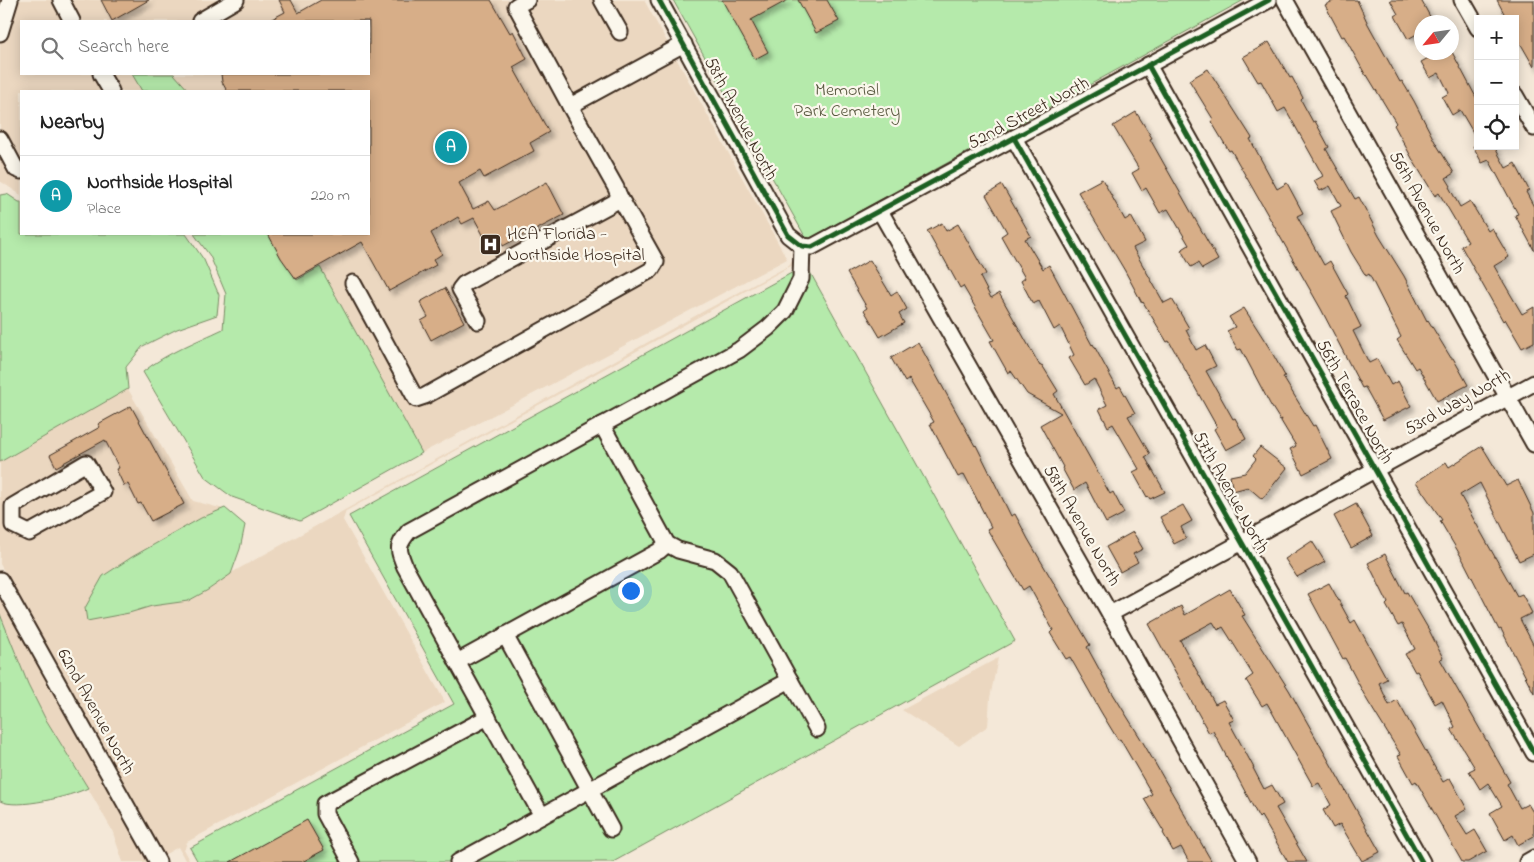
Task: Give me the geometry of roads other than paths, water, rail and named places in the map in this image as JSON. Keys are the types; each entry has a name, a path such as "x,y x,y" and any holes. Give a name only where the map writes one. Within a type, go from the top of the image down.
{"street":[{"path":"0,33 10,0"},
{"path":"61,0 71,20"},
{"path":"202,20 236,0"},
{"path":"353,283 416,399 425,396 650,270 656,262 516,6 527,0"},
{"path":"602,0 620,32"},
{"name":"58th Avenue North","path":"660,0 788,235 802,246"},
{"name":"52nd Street North","path":"802,246 812,247 1269,0"},
{"name":"56th Avenue North","path":"1286,0 1534,444"},
{"path":"1462,0 1474,21"},
{"path":"570,106 684,44"},
{"name":"56th Terrace North","path":"1148,65 1534,754"},
{"path":"102,75 110,90"},
{"path":"1519,102 1534,128"},
{"name":"57th Avenue North","path":"1014,138 1422,862"},
{"path":"0,139 16,168 20,170"},
{"path":"478,321 460,289 464,284 615,202 619,196"},
{"name":"58th Avenue North","path":"880,211 1110,614 1248,862"},
{"path":"542,816 404,567 398,550 401,541 409,531 739,350 768,328 784,311 801,279 802,246"},
{"name":"53rd Way North","path":"1110,614 1534,383"},
{"path":"602,425 667,544 678,550 715,560 730,572 817,729"},
{"path":"86,463 102,492 29,533 6,528 13,506 86,463"},
{"path":"457,662 667,544"},
{"name":"62nd Avenue North","path":"0,580 158,862"},
{"path":"505,635 611,829"},
{"path":"458,862 790,680"},
{"path":"351,862 324,814 324,804 488,717"},
{"path":"1527,862 1534,858"}],"place":[{"name":"Northside Hospital","path":"451,147"},
{"name":"HCA Florida - Northside Hospital","path":"491,245"}],"park label":[{"name":"Memorial Park Cemetery","path":"847,101"}]}
